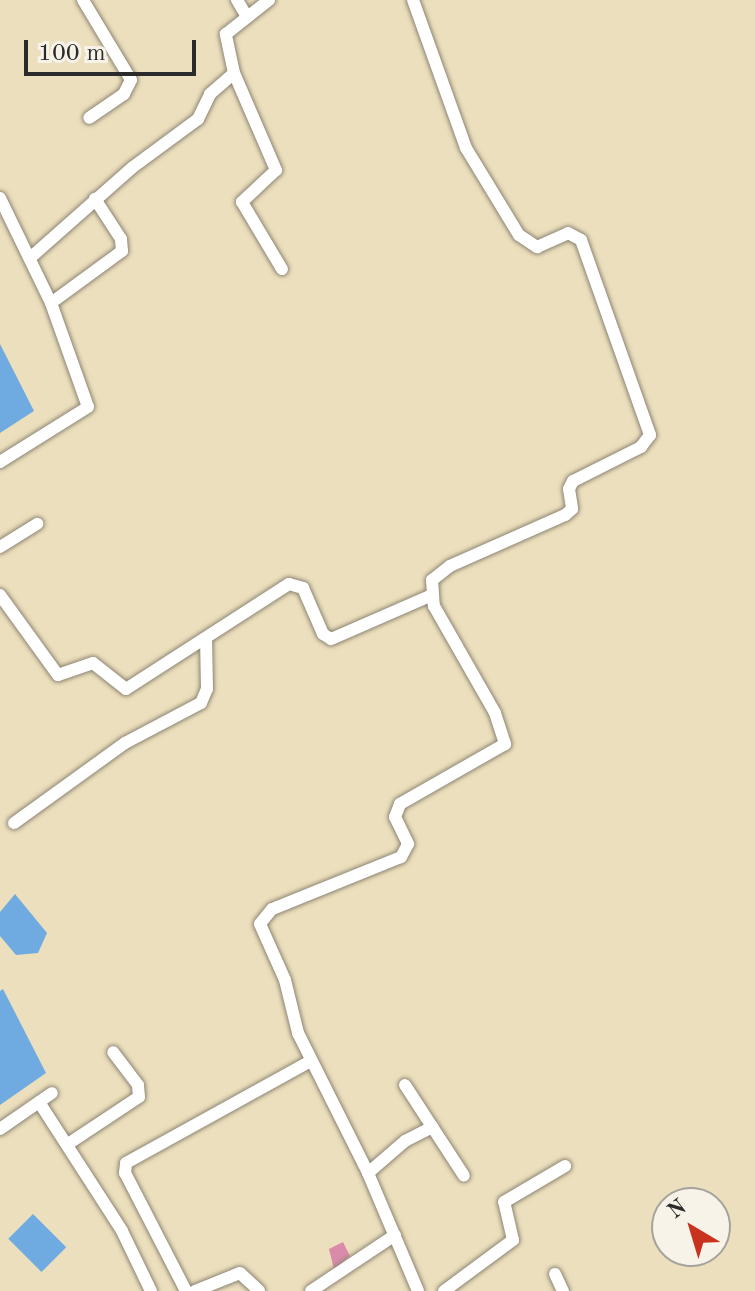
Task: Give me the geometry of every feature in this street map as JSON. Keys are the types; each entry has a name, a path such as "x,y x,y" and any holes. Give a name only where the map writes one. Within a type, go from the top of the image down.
{"street":[{"path":"83,0 131,80 124,94 89,118"},
{"path":"237,0 246,15"},
{"path":"269,0 246,15 225,39 234,73 276,170 242,202 282,269"},
{"path":"413,0 466,148 519,235 537,247 568,233 581,240 650,435 641,447 573,481 569,489 572,509 565,515 437,574 430,596 495,713 505,744 400,804 395,817 408,844 401,857 262,918 261,931 285,980 311,1061 368,1173 418,1291"},
{"path":"30,258 95,199 198,119 210,94 234,73"},
{"path":"0,198 51,303 88,407 0,462"},
{"path":"51,303 124,248 95,199"},
{"path":"0,547 37,524"},
{"path":"0,595 61,676 93,663 131,689 289,584 303,588 323,634 331,639 430,596"},
{"path":"14,823 125,743 201,703 207,689 206,638"},
{"path":"68,1144 139,1097 138,1085 113,1052"},
{"path":"186,1291 125,1173 126,1163 311,1061"},
{"path":"405,1085 464,1176"},
{"path":"0,1129 52,1093"},
{"path":"39,1102 122,1231 151,1291"},
{"path":"368,1173 405,1141 433,1127"},
{"path":"444,1291 512,1241 504,1202 565,1166"},
{"path":"311,1291 395,1235"},
{"path":"195,1291 240,1273 259,1291"},
{"path":"555,1274 563,1291"}],"water":[{"path":"0,344 34,411 0,433"},
{"path":"15,894 47,933 38,953 16,955 0,936 0,912"},
{"path":"3,989 46,1073 0,1105 0,991"},
{"path":"33,1214 66,1247 41,1272 8,1239"}],"building":[{"path":"343,1242 350,1256 334,1269 329,1249"}]}
